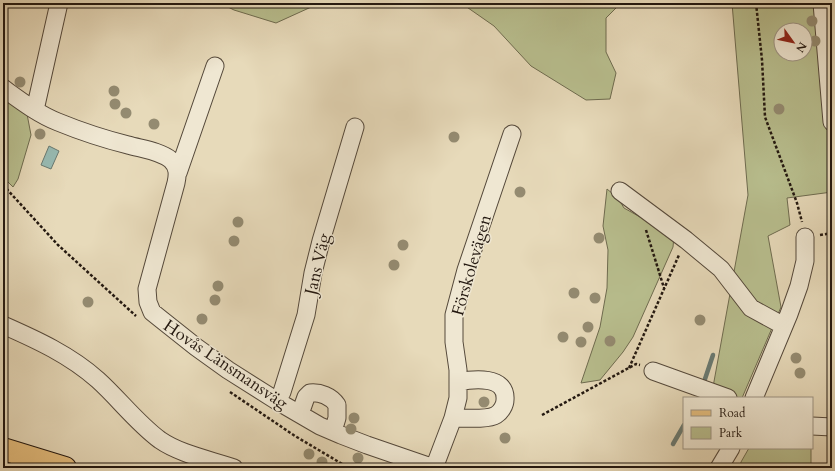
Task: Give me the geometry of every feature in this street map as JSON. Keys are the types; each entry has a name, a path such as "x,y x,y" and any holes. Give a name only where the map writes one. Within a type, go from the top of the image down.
{"main road":[{"path":"3,449 64,468"}],"street":[{"path":"35,110 59,3"},
{"path":"822,3 832,122"},
{"name":"Hovås Länsmansväg","path":"216,66 181,160 147,289 148,302 152,312 228,370 300,414 333,432 367,446 434,468"},
{"path":"3,88 35,110 58,123 163,156 171,160 176,166 178,173"},
{"name":"Jans Väg","path":"277,400 282,392 306,314 313,273 321,241 355,127"},
{"name":"Förskolevägen","path":"434,468 453,418 458,398 458,370 454,342 454,315 466,270 512,134"},
{"path":"620,191 686,240 721,269 751,308 784,326"},
{"path":"754,397 799,286 805,261 805,237"},
{"path":"3,326 29,336 76,362 97,379 160,440 183,451 234,468"},
{"path":"653,371 725,397"},
{"path":"453,418 490,417 496,415 505,403 504,389 498,384 488,380 474,379 458,382"},
{"path":"300,414 306,397 310,393 324,394 337,405 337,418 333,432"},
{"path":"813,426 832,427"},
{"path":"719,468 730,449"}],"path":[{"path":"756,3 762,60 765,117 797,203 805,237"},
{"path":"637,204 664,289"},
{"path":"629,368 686,240"},
{"path":"542,415 636,364 653,371"}],"green space":[{"path":"220,3 320,3 276,23 234,10"},
{"path":"461,3 621,3 606,18 606,52 616,73 610,99 586,100 531,66 494,26"},
{"path":"732,3 832,3 832,192 787,198 790,225 768,236 781,307 742,397 737,397 713,387 748,195"},
{"path":"3,98 27,114 31,135 18,179 13,187 3,177"},
{"path":"607,189 618,198 624,208 674,236 673,247 633,337 623,352 600,380 581,383 600,327 607,288 608,250 603,226"},
{"path":"748,449 811,449 811,468 740,468 741,462"}],"water":[{"path":"49,146 59,151 51,169 41,165"}],"waterway":[{"path":"703,385 713,355"},
{"path":"673,444 683,427"}]}
